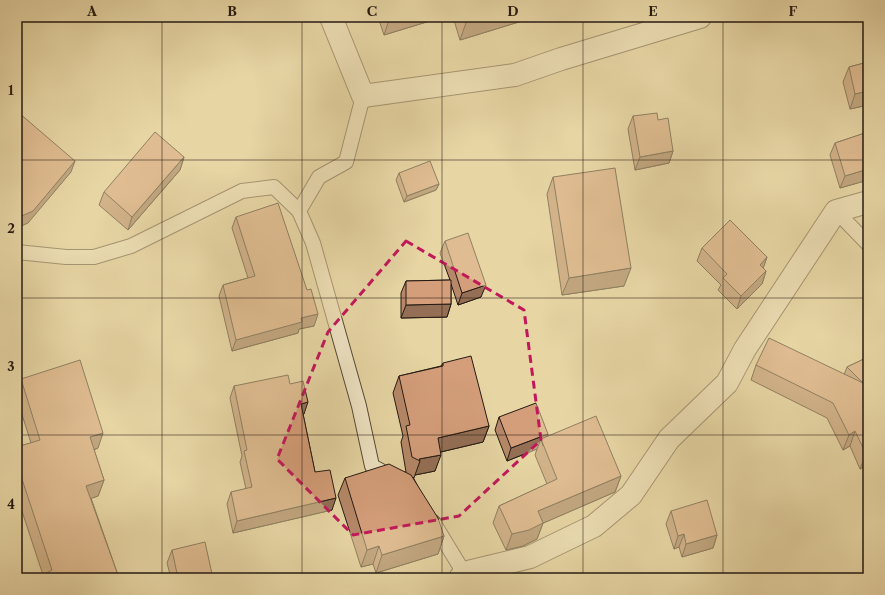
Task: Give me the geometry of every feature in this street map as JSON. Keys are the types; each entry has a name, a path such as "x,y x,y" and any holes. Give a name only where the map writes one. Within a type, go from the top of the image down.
{"street":[{"path":"331,17 363,96 516,75 561,59 700,17"},
{"path":"462,576 530,557 594,526 631,495 669,439 727,383 744,349 836,211 868,202"}],"lane":[{"path":"299,211 318,177 346,162 363,96"},
{"path":"17,252 66,257 94,257 131,246 242,191 274,187 299,211 312,243 359,406 372,466 404,483"},
{"path":"836,211 868,244"},
{"path":"427,513 440,532 462,576"}],"highlighted area":[{"path":"406,241 524,310 541,440 459,516 353,535 277,459 328,332"}],"building":[{"path":"868,62 868,91 855,94 849,67"},
{"path":"19,113 75,161 33,211 17,218 17,115"},
{"path":"657,113 658,120 668,118 673,151 640,157 633,116"},
{"path":"155,132 184,157 132,217 104,192"},
{"path":"868,132 868,169 845,176 835,143"},
{"path":"430,161 439,184 407,196 399,173"},
{"path":"615,168 631,268 569,278 553,177"},
{"path":"278,203 307,290 311,289 318,314 301,318 302,322 236,340 223,285 255,276 236,217"},
{"path":"730,220 767,257 760,265 766,271 741,296 723,278 727,274 702,248"},
{"path":"468,233 486,285 462,293 445,241"},
{"path":"451,280 451,304 406,305 406,281"},
{"path":"769,338 863,383 847,367 868,357 868,453 866,454 855,431 849,435 833,403 756,365"},
{"path":"471,356 489,426 438,438 441,455 419,459 420,461 412,457 406,426 410,425 399,376 443,366 443,363"},
{"path":"80,360 103,433 90,437 104,480 86,486 119,578 37,578 52,570 17,464 17,447 40,440 21,379"},
{"path":"288,375 290,384 303,381 308,402 301,404 315,472 330,470 336,498 237,521 231,492 252,487 244,451 247,450 234,386"},
{"path":"536,403 548,434 511,448 499,417"},
{"path":"596,416 621,476 538,511 543,523 529,530 512,534 499,506 557,479 541,439"},
{"path":"389,464 411,475 438,518 444,536 382,555 379,546 367,550 345,478"},
{"path":"707,500 717,535 686,544 684,534 678,536 671,511"},
{"path":"205,542 212,574 194,578 178,578 172,550"}]}
